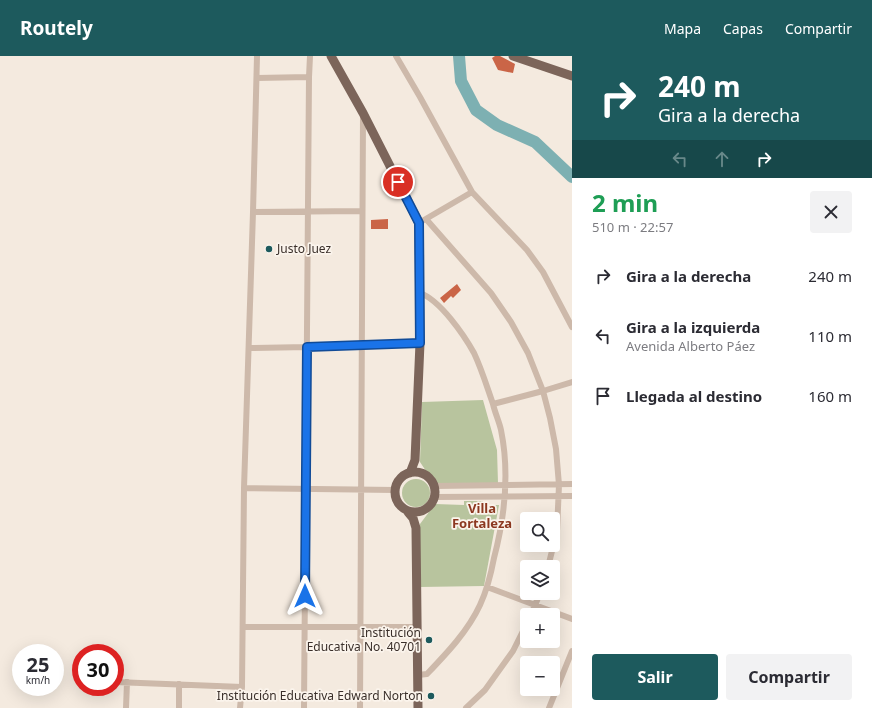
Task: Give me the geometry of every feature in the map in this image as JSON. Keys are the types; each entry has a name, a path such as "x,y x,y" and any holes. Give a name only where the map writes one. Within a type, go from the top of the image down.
{"main road":[{"path":"332,56 423,221 415,460 410,473"},
{"path":"512,56 572,76"},
{"path":"415,460 420,473"},
{"path":"410,473 420,473 431,480 434,486 434,497 428,508 423,511 416,513 408,512 402,509 395,497 396,484 400,479 410,473"},
{"path":"418,708 416,528 418,518 423,511"},
{"path":"408,512 413,518 416,528"}],"street":[{"path":"240,708 242,687 244,488 254,212 257,56"},
{"path":"304,708 310,56"},
{"path":"396,56 472,192 528,250 543,272 572,327"},
{"path":"257,78 309,77"},
{"path":"360,708 363,113"},
{"path":"472,192 423,221 491,293 512,322 528,353 543,391 556,449 559,485 557,531 550,560"},
{"path":"254,212 362,211"},
{"path":"418,675 427,674 452,647 480,605 487,588 504,514 506,497 506,464 502,436 481,367 468,343 436,303 428,296 420,293"},
{"path":"249,348 420,343"},
{"path":"493,404 572,382"},
{"path":"434,486 572,484"},
{"path":"244,488 395,490"},
{"path":"434,497 572,496"},
{"path":"487,588 572,619"},
{"path":"534,608 538,600"},
{"path":"243,627 417,627"},
{"path":"466,708 485,690 513,651 520,637"},
{"path":"549,708 572,651"},
{"path":"126,708 127,682 242,687"},
{"path":"179,684 179,708"}],"green space":[{"path":"483,400 497,450 498,483 440,486 420,462 422,402"},
{"path":"416,479 426,483 430,493 426,503 416,507 406,503 402,493 406,483"},
{"path":"464,501 483,501 483,505 499,505 484,586 420,587 420,524 435,504 464,505"}],"building":[{"path":"495,56 500,56 515,64 513,73 498,70 492,58"},
{"path":"388,219 388,229 371,229 371,220"},
{"path":"457,284 461,290 453,298 451,296 444,303 440,298"}],"waterway":[{"path":"459,56 461,81 476,110 497,125 535,142 572,177"}],"place":[{"name":"Justo Juez","path":"269,249"},
{"name":"Institución Educativa No. 40701","path":"429,640"},
{"name":"Institución Educativa Edward Norton","path":"431,696"}],"district":[{"name":"Villa Fortaleza","path":"482,516"}],"route":[{"path":"305,596 307,347 420,343 419,223 398,182"}]}
